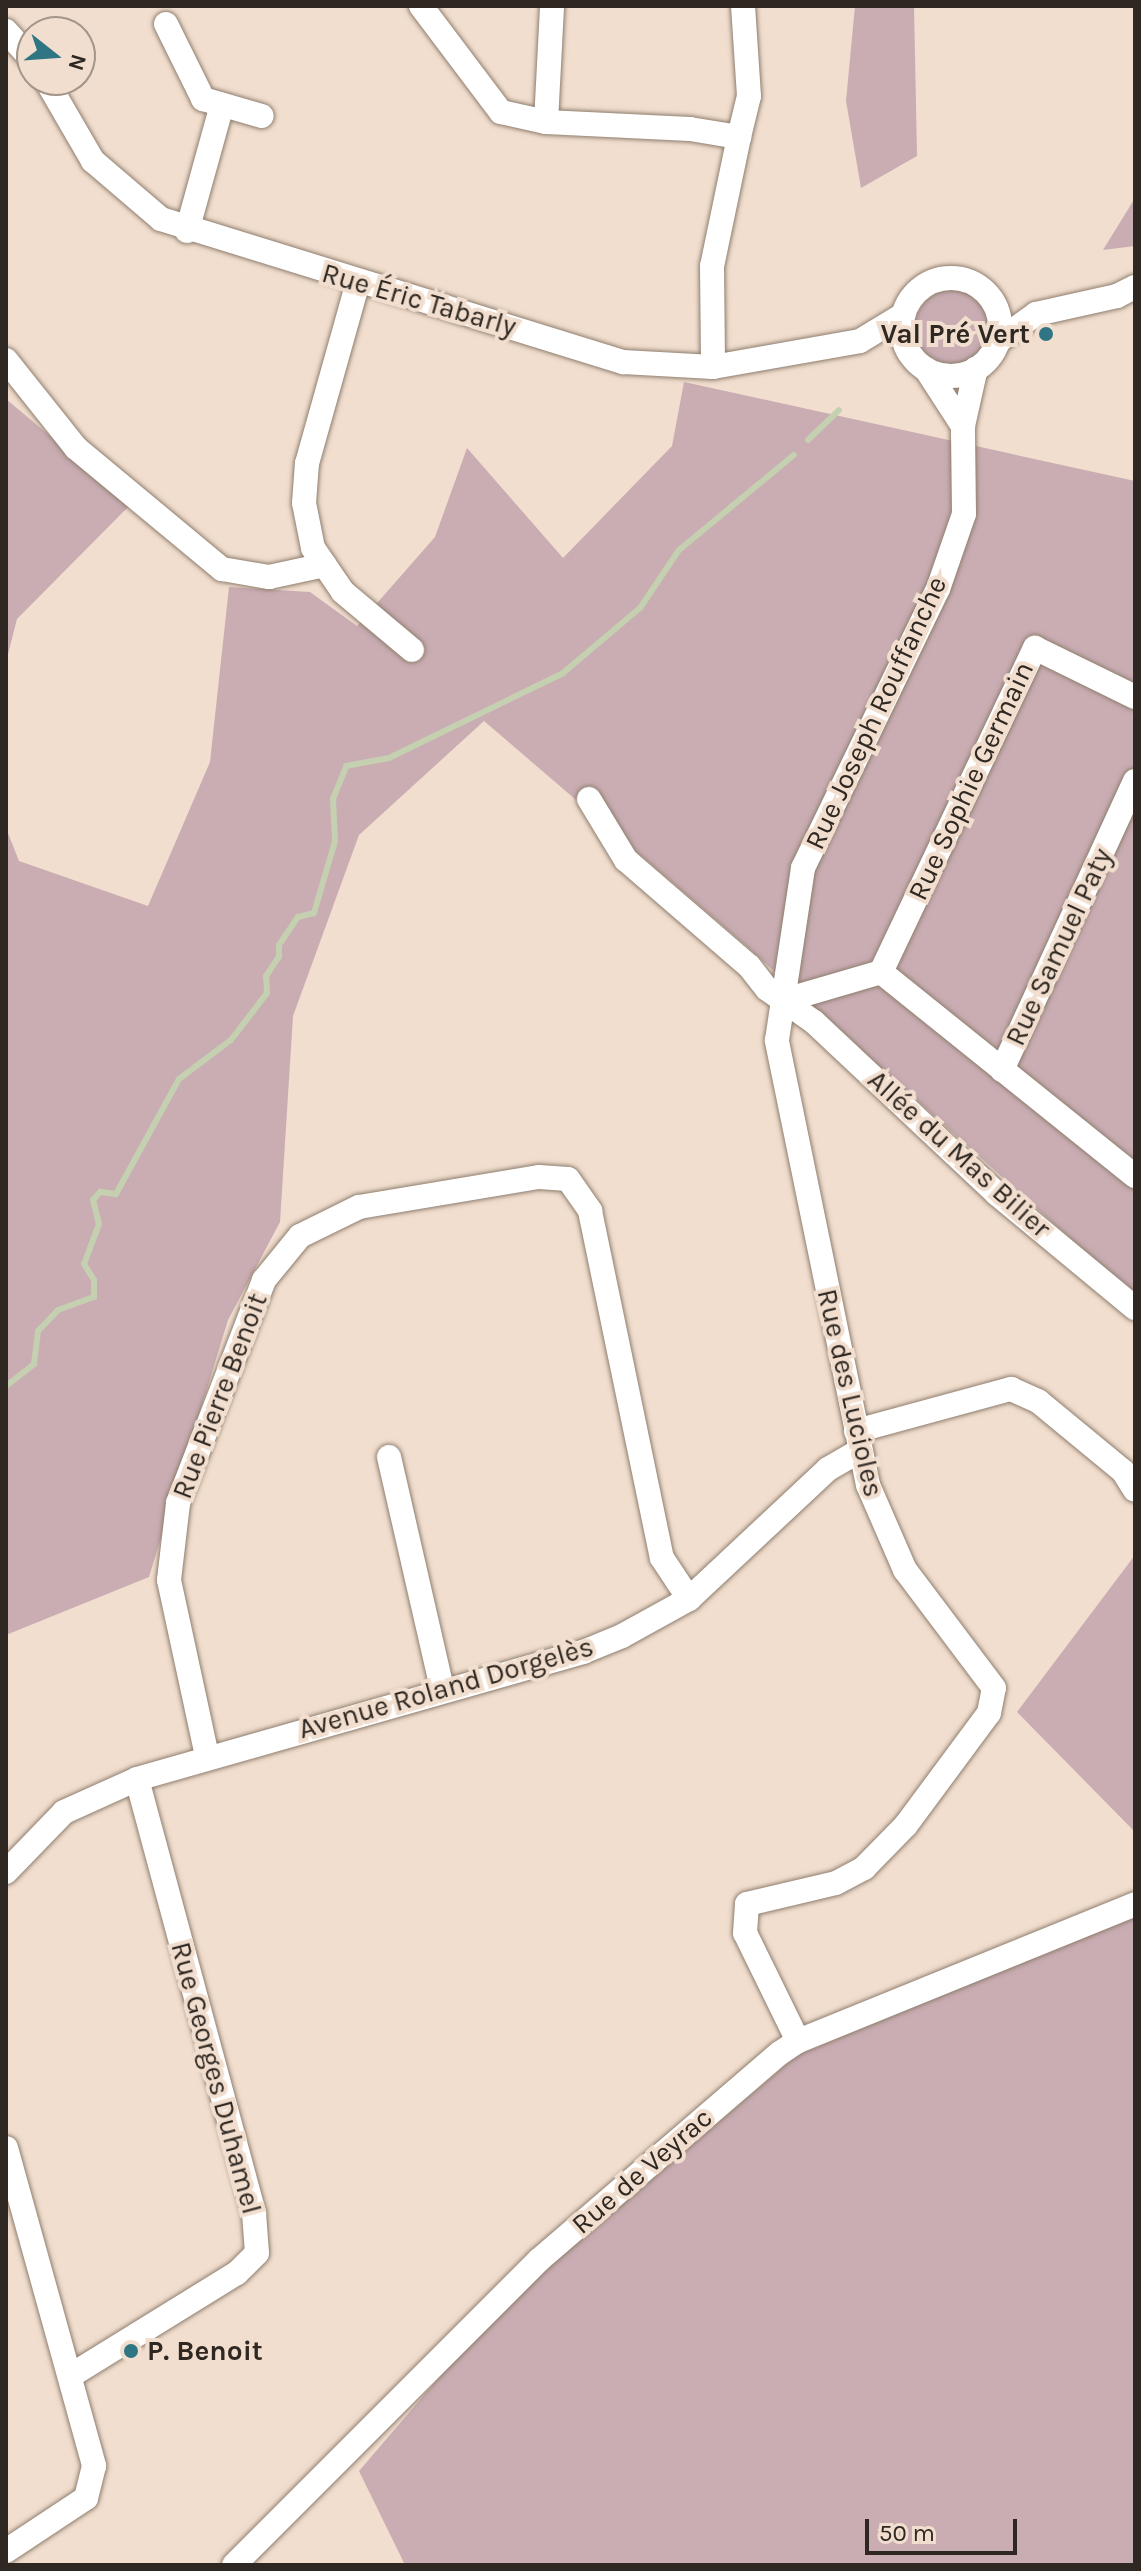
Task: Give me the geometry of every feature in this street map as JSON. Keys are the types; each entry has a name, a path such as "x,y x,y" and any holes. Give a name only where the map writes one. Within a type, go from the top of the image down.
{"street":[{"path":"421,6 495,107 546,122 690,129 739,137"},
{"path":"546,122 552,6"},
{"path":"713,367 712,266 749,96 743,6"},
{"path":"166,24 203,99 262,116"},
{"name":"Rue Éric Tabarly","path":"55,96 93,161 161,219 187,231 623,362 713,367 860,341 903,315"},
{"path":"187,231 222,105"},
{"path":"963,426 918,362 903,315 915,294 936,280 966,280 988,295 1036,314"},
{"path":"358,282 307,463 304,503 313,548 343,592 412,650"},
{"path":"963,426 976,368 997,342 1036,314 1117,296 1135,287"},
{"path":"988,295 997,309 997,342"},
{"name":"Rue Éric Tabarly","path":"860,341 918,362"},
{"path":"6,360 76,448 222,569 269,577 325,565"},
{"path":"918,362 951,375 976,368"},
{"name":"Rue Joseph Rouffanche","path":"782,1001 803,868 938,589 964,514 963,426"},
{"name":"Rue Sophie Germain","path":"881,972 1035,648 1135,697"},
{"name":"Rue Samuel Paty","path":"1002,1070 1135,781"},
{"name":"Allée du Mas Bilier","path":"589,799 626,860 782,1001 814,1022 997,1194 1135,1308"},
{"path":"782,1001 881,972 1135,1176"},
{"name":"Rue des Lucioles","path":"782,1001 777,1040 857,1441 891,1545 931,1609 994,1688 989,1713 906,1825 864,1868 836,1883 747,1904 745,1933 798,2041"},
{"name":"Rue Pierre Benoit","path":"207,1756 169,1580 178,1503 264,1280 300,1236 359,1207 539,1177 568,1179 590,1211 662,1558 689,1599"},
{"name":"Avenue Roland Dorgelès","path":"6,1872 64,1812 137,1779 442,1689 583,1652 689,1599 857,1441 1011,1389 1038,1401 1123,1471 1135,1490"},
{"path":"389,1457 442,1689"},
{"name":"Rue Georges Duhamel","path":"70,2376 237,2273 257,2253 254,2213 137,1779"},
{"name":"Rue de Veyrac","path":"234,2565 539,2260 798,2041 1135,1904"},
{"path":"6,2148 15,2212 70,2376 94,2466 86,2498 6,2551"}],"shaded area":[{"path":"855,6 914,6 917,156 861,188 846,101"},
{"path":"1135,198 1135,246 1103,250"},
{"path":"952,290 973,296 983,306 989,327 983,348 973,358 952,364 931,358 921,348 915,327 921,306 931,296"},
{"path":"684,382 1135,481 1135,1297 744,944 484,721 359,835 293,1016 280,1222 228,1320 149,1577 6,1635 6,828 19,861 148,906 210,762 229,587 310,592 357,626 435,537 467,448 563,558 672,446"},
{"path":"6,399 131,504 17,619 6,662"},
{"path":"1135,1555 1135,1832 1017,1712"},
{"path":"1135,1914 1135,2565 405,2565 359,2471 491,2317 796,2056"}],"waterway":[{"path":"808,440 839,410"},
{"path":"6,1386 34,1364 38,1331 58,1310 94,1297 94,1280 84,1264 99,1224 93,1200 100,1192 116,1194 179,1079 231,1040 267,993 266,976 279,957 279,945 298,917 314,913 335,841 333,799 346,766 389,758 563,673 640,608 679,550 794,455"}],"place":[{"name":"Val Pré Vert","path":"1046,334"},
{"name":"P. Benoit","path":"131,2351"}]}
